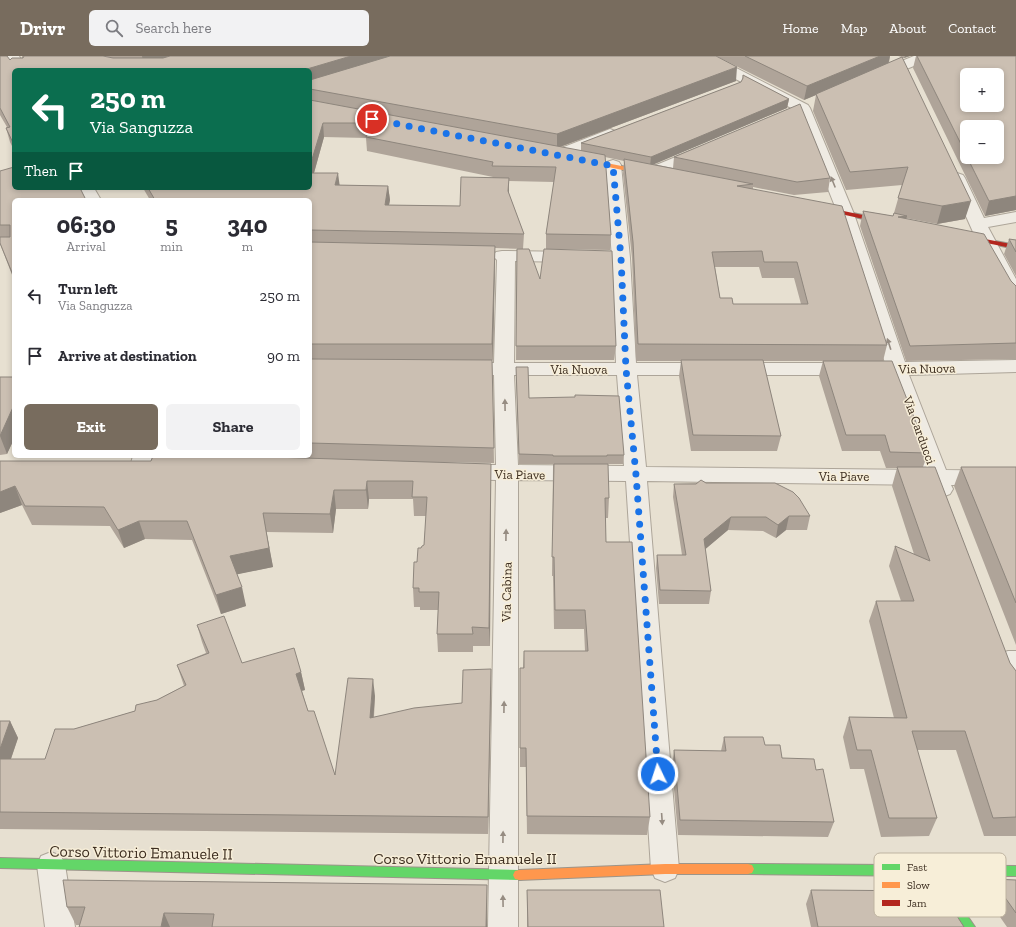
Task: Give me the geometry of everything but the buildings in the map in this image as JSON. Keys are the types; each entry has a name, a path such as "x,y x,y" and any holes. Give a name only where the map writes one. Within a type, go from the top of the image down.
{"street":[{"path":"12,56 19,68"},
{"name":"Via Carducci","path":"702,56 803,108 846,214 897,369 948,506"},
{"path":"884,56 906,72"},
{"path":"867,80 906,72 926,56"},
{"path":"553,154 623,129"},
{"path":"650,173 715,145"},
{"path":"553,154 665,176"},
{"path":"613,166 606,258 626,369 636,475 665,869"},
{"path":"951,166 986,241 1016,295"},
{"path":"808,206 900,224"},
{"path":"978,224 1016,217"},
{"path":"947,234 1016,247"},
{"path":"483,256 606,258"},
{"name":"Via Cabina","path":"503,927 507,474 504,369 506,256"},
{"name":"Via Nuova","path":"442,368 897,369 1016,366"},
{"path":"136,460 166,463"},
{"name":"Via Piave","path":"443,472 507,474 1016,478"},
{"name":"Corso Vittorio Emanuele II","path":"0,863 503,876 665,869 874,871"},
{"path":"51,865 60,927"},
{"path":"962,917 969,927"}],"traffic: fast":[{"path":"0,863 519,875"},
{"path":"748,869 874,870"},
{"path":"1006,871 1016,871"},
{"path":"962,917 969,927"}],"traffic: slow":[{"path":"576,159 652,174"},
{"path":"519,875 665,869 748,869"}],"traffic: jam":[{"path":"815,207 891,223"},
{"path":"959,236 1016,247"}],"route":[{"path":"372,119 613,166 621,258 626,369 636,475 658,774"}]}
